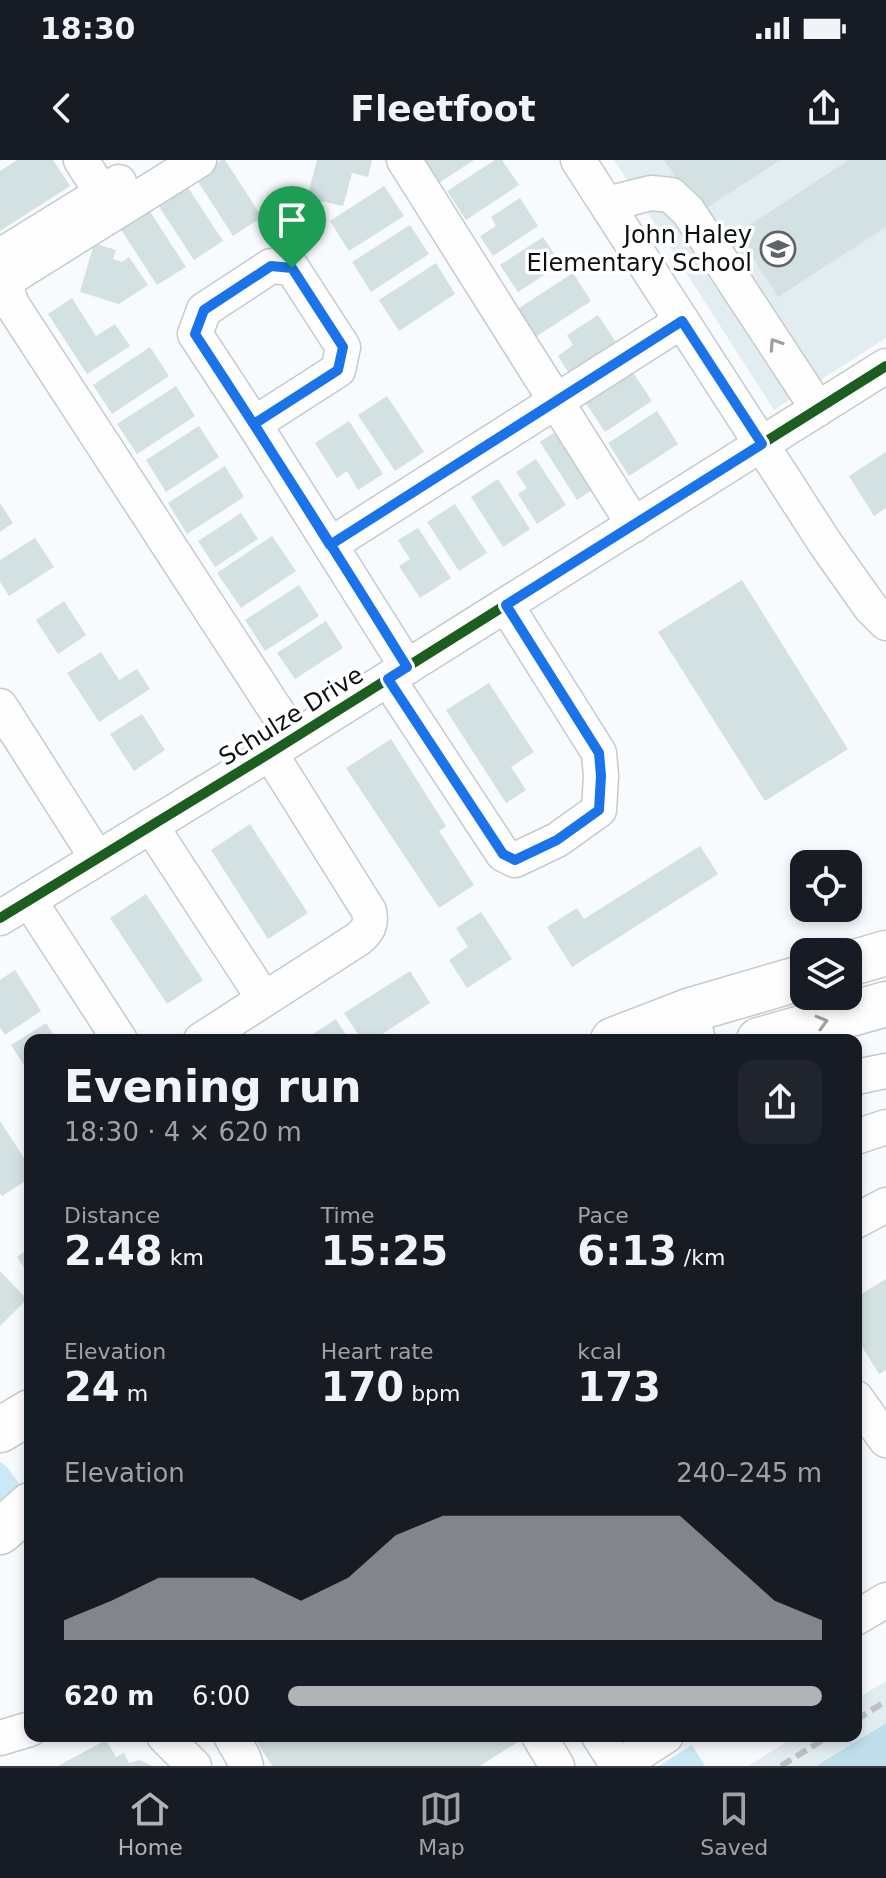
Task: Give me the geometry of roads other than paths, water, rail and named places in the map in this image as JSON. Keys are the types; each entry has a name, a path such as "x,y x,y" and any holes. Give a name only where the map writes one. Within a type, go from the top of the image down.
{"main road":[{"path":"862,960 886,953"},
{"path":"645,1034 694,1025 790,983"},
{"path":"780,1034 886,1004"},
{"path":"0,1532 24,1510"}],"street":[{"path":"81,160 102,193"},
{"path":"0,256 155,160"},
{"path":"199,160 10,278 7,293 282,746 369,911 370,926 366,933 210,1034"},
{"path":"404,160 634,525"},
{"path":"578,160 825,543 871,608 886,623"},
{"path":"607,204 651,193 671,195 688,211 818,409"},
{"path":"254,424 338,370 343,347 292,268 271,266 204,310 195,334 330,545 397,673 503,854 515,860 557,840 599,810 601,776 599,753 506,605"},
{"path":"330,545 682,321"},
{"name":"Schulze Drive","path":"0,918 282,746 886,366"},
{"path":"0,706 97,858"},
{"path":"151,826 264,999"},
{"path":"29,900 116,1034"},
{"path":"862,1076 886,1071"},
{"path":"862,1135 886,1127"},
{"path":"862,1218 886,1205"},
{"path":"862,1614 886,1600"},
{"path":"0,1738 24,1731"},
{"path":"170,1742 194,1766"},
{"path":"543,1742 557,1766"},
{"path":"603,1742 618,1766 656,1742"}],"railway":[{"path":"862,1716 886,1701"},
{"path":"781,1766 819,1742"}],"place":[{"name":"John Haley Elementary School","path":"778,249"}]}
